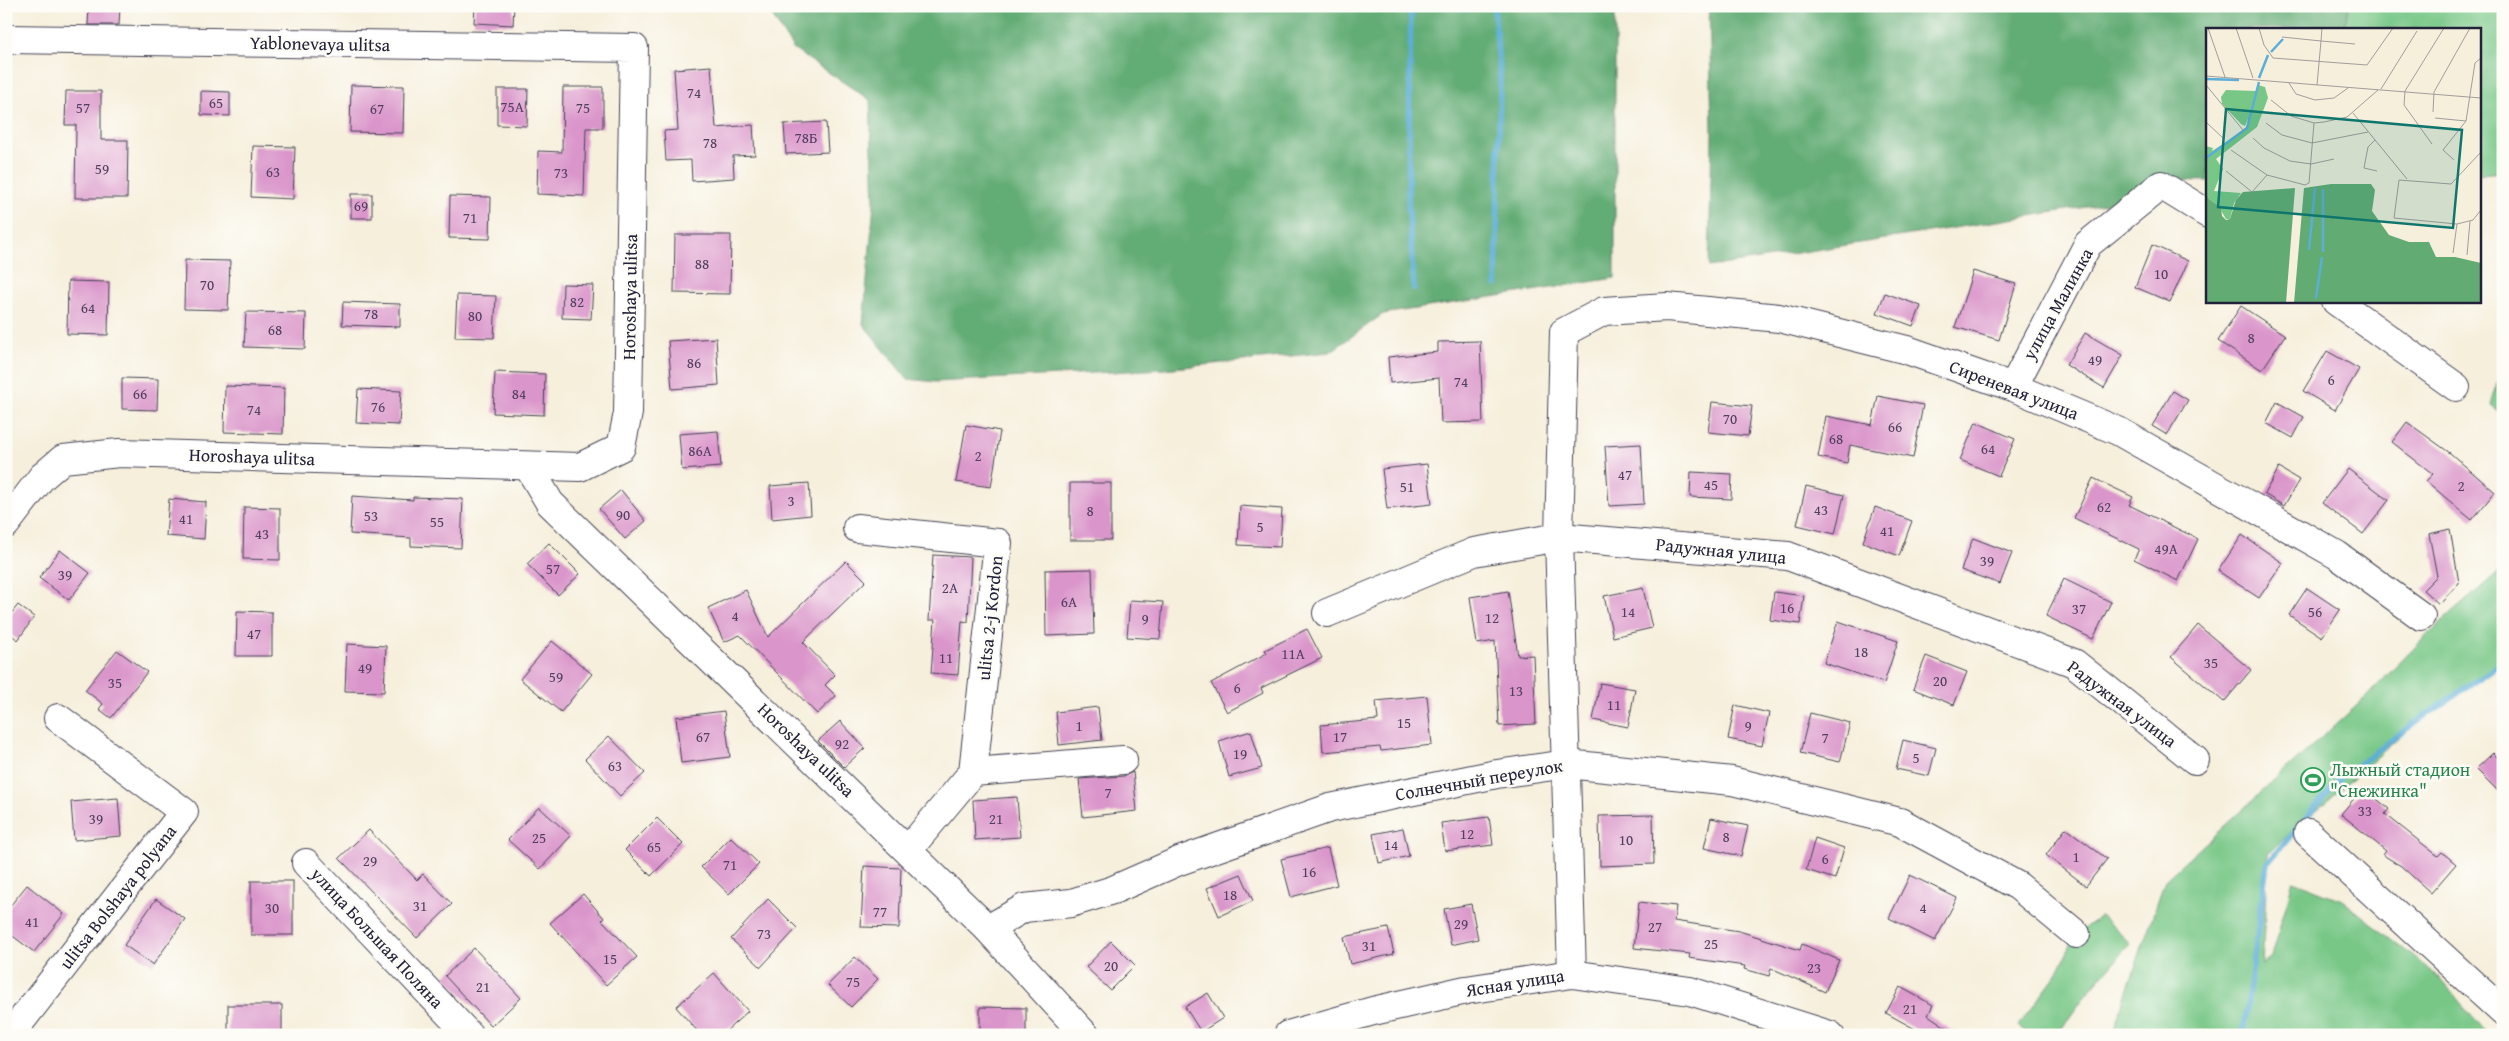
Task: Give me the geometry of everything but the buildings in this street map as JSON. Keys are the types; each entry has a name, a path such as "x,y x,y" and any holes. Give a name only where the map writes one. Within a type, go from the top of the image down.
{"street":[{"name":"Yablonevaya ulitsa","path":"6,39 634,48"},
{"name":"Horoshaya ulitsa","path":"6,524 42,477 63,459 119,453 580,467 621,447 628,413 634,48"},
{"name":"улица Малинка","path":"2013,387 2088,244 2161,185 2206,213"},
{"path":"2337,302 2456,387"},
{"name":"Сиреневая улица","path":"1559,537 1564,332 1604,311 1667,307 1778,318 1907,350 2013,387 2118,431 2337,555 2421,616"},
{"name":"Horoshaya ulitsa","path":"528,466 550,503 988,929 1085,1035"},
{"name":"ulitsa 2-j Kordon","path":"857,528 998,543 973,772"},
{"path":"1559,537 1572,974"},
{"name":"Радужная улица","path":"1327,613 1474,552 1559,537 1788,556 2074,663 2195,760"},
{"name":"ulitsa Bolshaya polyana","path":"10,1035 184,812 58,718"},
{"path":"908,850 973,772 1123,760"},
{"name":"Солнечный переулок","path":"988,929 1024,908 1071,903 1113,890 1178,861 1330,808 1497,774 1567,764 1732,781 1900,822 2018,886 2076,934"},
{"path":"2308,833 2503,1012"},
{"name":"улица Большая Поляна","path":"306,863 469,1035"},
{"name":"Ясная улица","path":"1288,1035 1373,1011 1466,990 1572,974 1690,991 1830,1035"}],"green space":[{"path":"766,6 1615,6 1615,278 1383,314 1330,352 1164,369 936,382 907,379 863,324 874,203 870,100 793,49"},
{"path":"1709,6 2349,6 2344,28 2206,28 2206,181 2157,180 2105,204 1709,267 1712,132"},
{"path":"2346,6 2503,6 2503,172 2482,174 2482,28 2344,28"},
{"path":"2503,366 2503,414 2491,405"},
{"name":"Лыжный стадион \"Снежинка\"","path":"2503,568 2503,661 2435,706 2268,853 2262,965 2271,957 2293,881 2342,900 2439,977 2485,1032 2490,1035 2112,1035 2165,880 2365,698 2431,631"},
{"path":"2101,916 2130,943 2085,996 2057,1035 2030,1035 2018,1026 2058,972 2076,934"}],"waterway":[{"path":"1411,6 1408,199 1414,289"},
{"path":"1494,6 1500,77 1496,285"},
{"path":"2243,1035 2267,864 2339,779 2420,719 2503,662"}],"place":[{"name":"Лыжный стадион \"Снежинка\"","path":"2313,780"}]}
